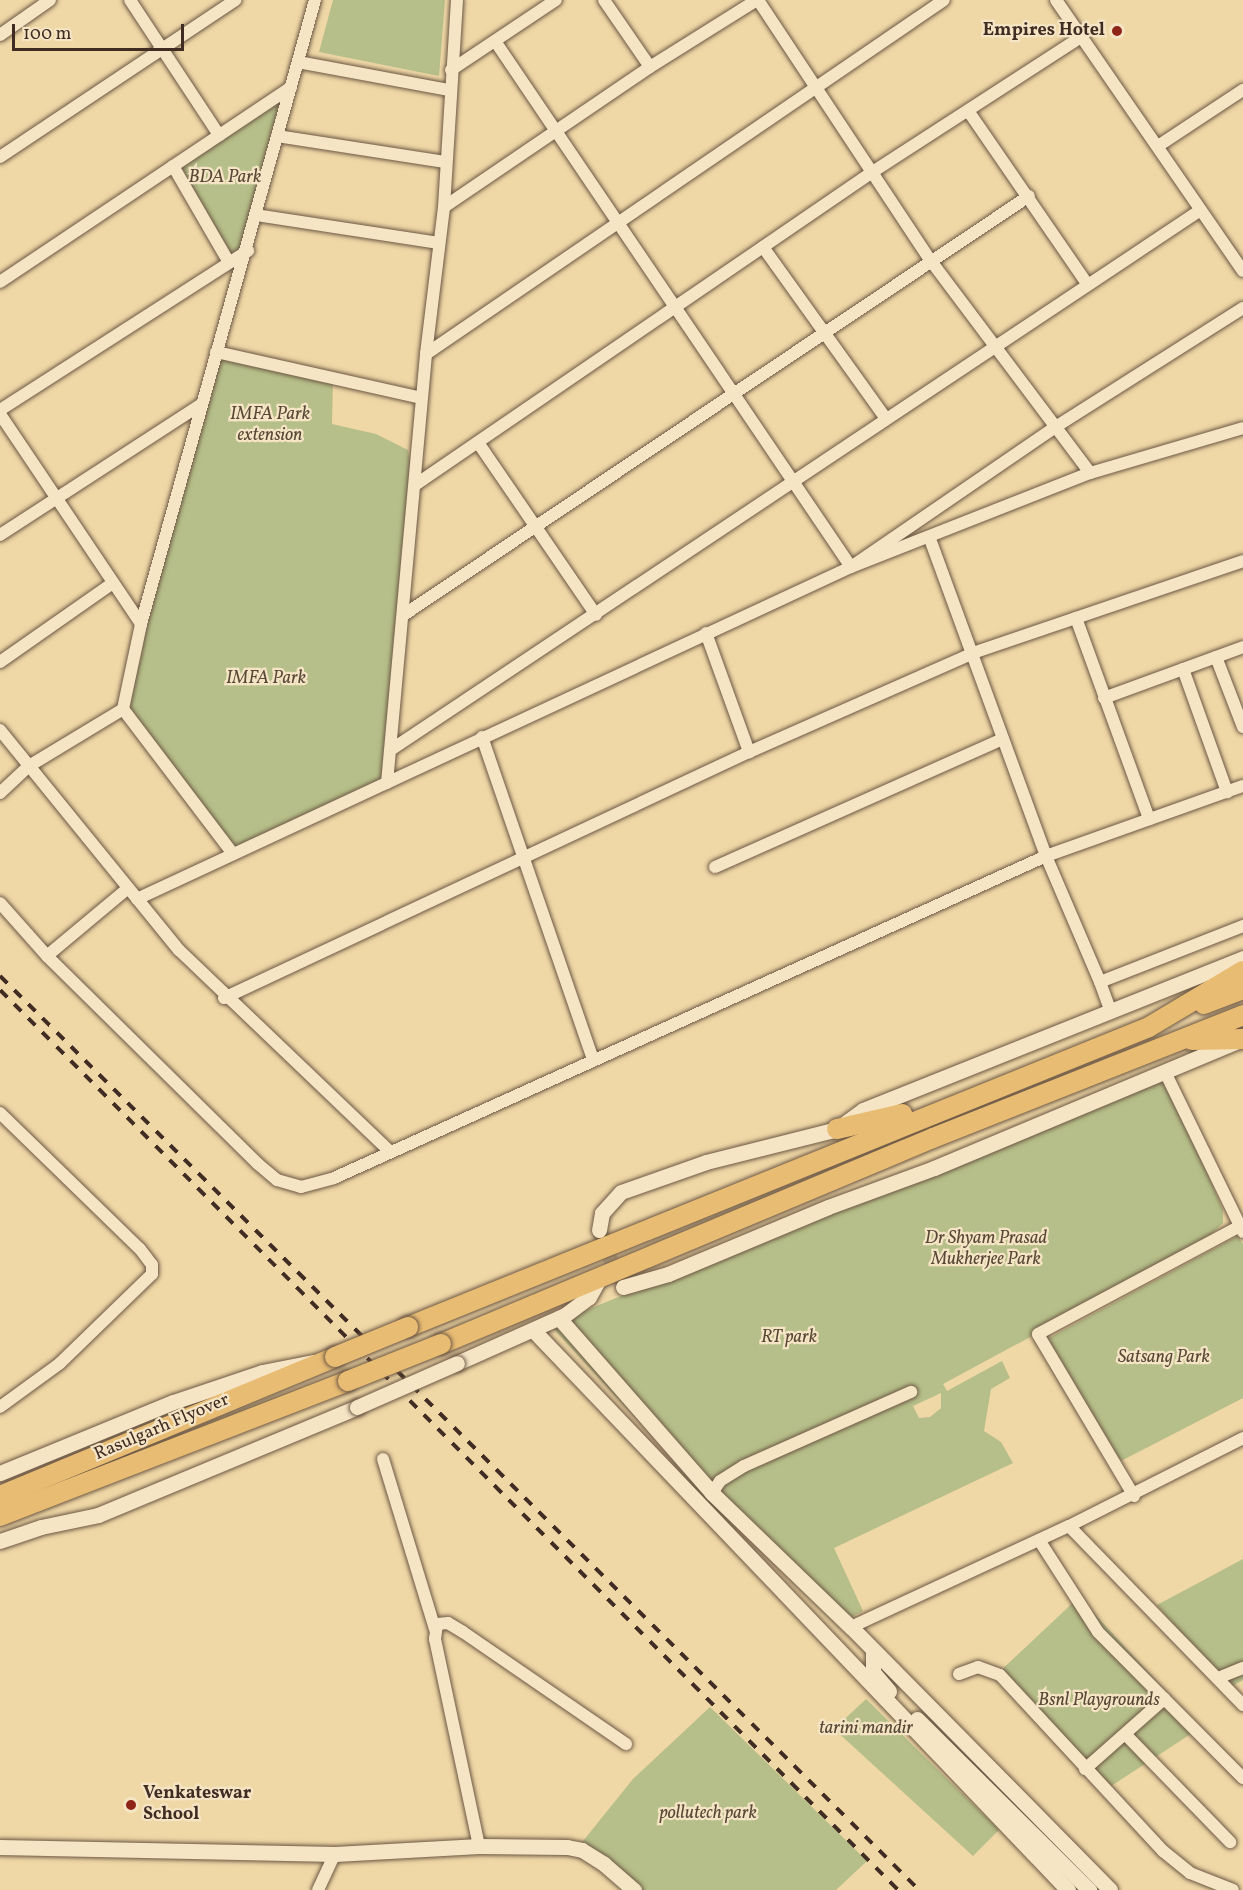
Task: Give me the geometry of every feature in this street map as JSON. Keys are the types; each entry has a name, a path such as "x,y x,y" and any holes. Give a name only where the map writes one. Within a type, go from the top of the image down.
{"highway":[{"path":"1149,1027 1243,971"},
{"path":"837,1129 957,1101 1243,989"},
{"name":"Rasulgarh Flyover","path":"0,1516 441,1344 600,1276 1241,1016"},
{"path":"1180,1040 1243,1039"},
{"name":"Rasulgarh Flyover","path":"0,1496 957,1101"}],"street":[{"path":"0,34 50,0"},
{"path":"130,0 219,135"},
{"path":"0,157 235,0"},
{"path":"0,793 29,766 123,709 141,624 216,352 248,251 315,0"},
{"path":"387,783 405,614 426,354 444,207 449,90 457,0"},
{"path":"451,70 556,0"},
{"path":"604,0 650,67"},
{"path":"444,207 556,134 650,67 758,0 874,171 931,261 993,347 1057,426 1090,473"},
{"path":"426,354 944,0"},
{"path":"1056,0 1158,146 1199,211 1243,271"},
{"path":"415,485 479,444 874,171 969,112 1081,37"},
{"path":"495,41 556,134 677,305 734,397 850,567"},
{"path":"298,62 449,90"},
{"path":"0,282 291,87"},
{"path":"1158,146 1243,90"},
{"path":"969,112 1088,284"},
{"path":"277,136 445,162"},
{"path":"173,166 228,261"},
{"path":"405,614 734,397 1029,196"},
{"path":"392,749 1199,211"},
{"path":"256,215 438,243"},
{"path":"763,247 886,419"},
{"path":"141,624 0,412 228,261 248,251"},
{"path":"850,567 1057,426 1243,308"},
{"path":"216,352 422,398"},
{"path":"0,535 202,404"},
{"path":"137,899 850,567 930,539 1090,473 1243,428"},
{"path":"479,444 596,615"},
{"path":"930,539 1047,856 1111,1012"},
{"path":"224,998 525,859 749,752 973,653 1243,561"},
{"path":"0,662 113,583"},
{"path":"1076,618 1149,819"},
{"path":"706,633 749,752"},
{"path":"1104,698 1243,648"},
{"path":"1216,657 1243,728"},
{"path":"1183,669 1227,792"},
{"path":"123,709 233,854"},
{"path":"0,730 127,889 224,998 388,1150"},
{"path":"482,737 592,1059"},
{"path":"715,867 1003,739"},
{"path":"0,903 47,956 277,1180 301,1187 315,1186 388,1150 1047,856 1243,786"},
{"path":"47,956 127,889"},
{"path":"1100,982 1243,926"},
{"path":"599,1230 602,1213 621,1192 706,1162 837,1129 863,1110 1243,958"},
{"path":"623,1287 668,1274 1243,1039"},
{"path":"1134,1496 1038,1334 1241,1229 1165,1072"},
{"path":"0,1113 141,1249 152,1264 152,1274 58,1364 0,1407"},
{"path":"0,1541 41,1527 98,1515 534,1331 559,1318 589,1297 600,1276"},
{"path":"559,1318 712,1493 851,1627 1110,1890"},
{"path":"534,1331 707,1508 853,1668 1068,1890"},
{"path":"0,1473 218,1387 296,1363 330,1359"},
{"path":"712,1493 720,1481 744,1466 911,1392"},
{"path":"851,1627 1134,1496 1243,1438"},
{"path":"383,1459 435,1629 478,1846"},
{"path":"1070,1526 1243,1705"},
{"path":"1040,1540 1085,1615 1243,1778"},
{"path":"435,1629 437,1624 448,1623 626,1744"},
{"path":"873,1651 871,1665 878,1680 1089,1890"},
{"path":"959,1674 978,1667 1000,1675 1085,1769 1184,1869 1233,1890"},
{"path":"853,1668 878,1680"},
{"path":"1218,1678 1243,1668"},
{"path":"1085,1769 1164,1699"},
{"path":"1125,1734 1230,1842"},
{"path":"0,1847 335,1854 478,1846 567,1847 582,1850 634,1890"},
{"path":"318,1890 335,1854"}],"green space":[{"path":"333,0 445,0 439,76 319,52"},
{"name":"BDA Park","path":"291,87 248,251 228,261 173,166"},
{"name":"IMFA Park","path":"216,352 333,378 332,424 376,434 408,450 415,485 387,783 233,854 123,709"},
{"path":"1164,1074 1223,1210 1223,1223 1199,1246 943,1384 947,1391 1002,1361 1010,1378 991,1389 984,1431 1001,1442 1013,1463 834,1548 863,1611 851,1617 705,1493 550,1325","holes":["941,1393 941,1408 930,1417 919,1418 913,1406"]},
{"name":"Satsang Park","path":"1238,1236 1243,1244 1243,1398 1121,1461 1047,1339"},
{"path":"1243,1559 1243,1680 1229,1688 1157,1605"},
{"name":"Bsnl Playgrounds","path":"1079,1597 1200,1728 1105,1790 997,1674"},
{"name":"tarini mandir","path":"866,1699 999,1830 973,1856 834,1729"},
{"name":"pollutech park","path":"710,1707 867,1861 836,1890 635,1890 579,1846 633,1779"}],"tunnel":[{"path":"599,1230 619,1279"}],"railway":[{"path":"0,976 919,1890"},
{"path":"0,990 898,1890"}],"place":[{"name":"Empires Hotel","path":"1117,31"},
{"name":"Venkateswar School","path":"131,1805"}],"park label":[{"name":"IMFA Park extension","path":"270,426"},
{"name":"Dr Shyam Prasad Mukherjee Park","path":"986,1250"},
{"name":"RT park","path":"789,1338"}]}
